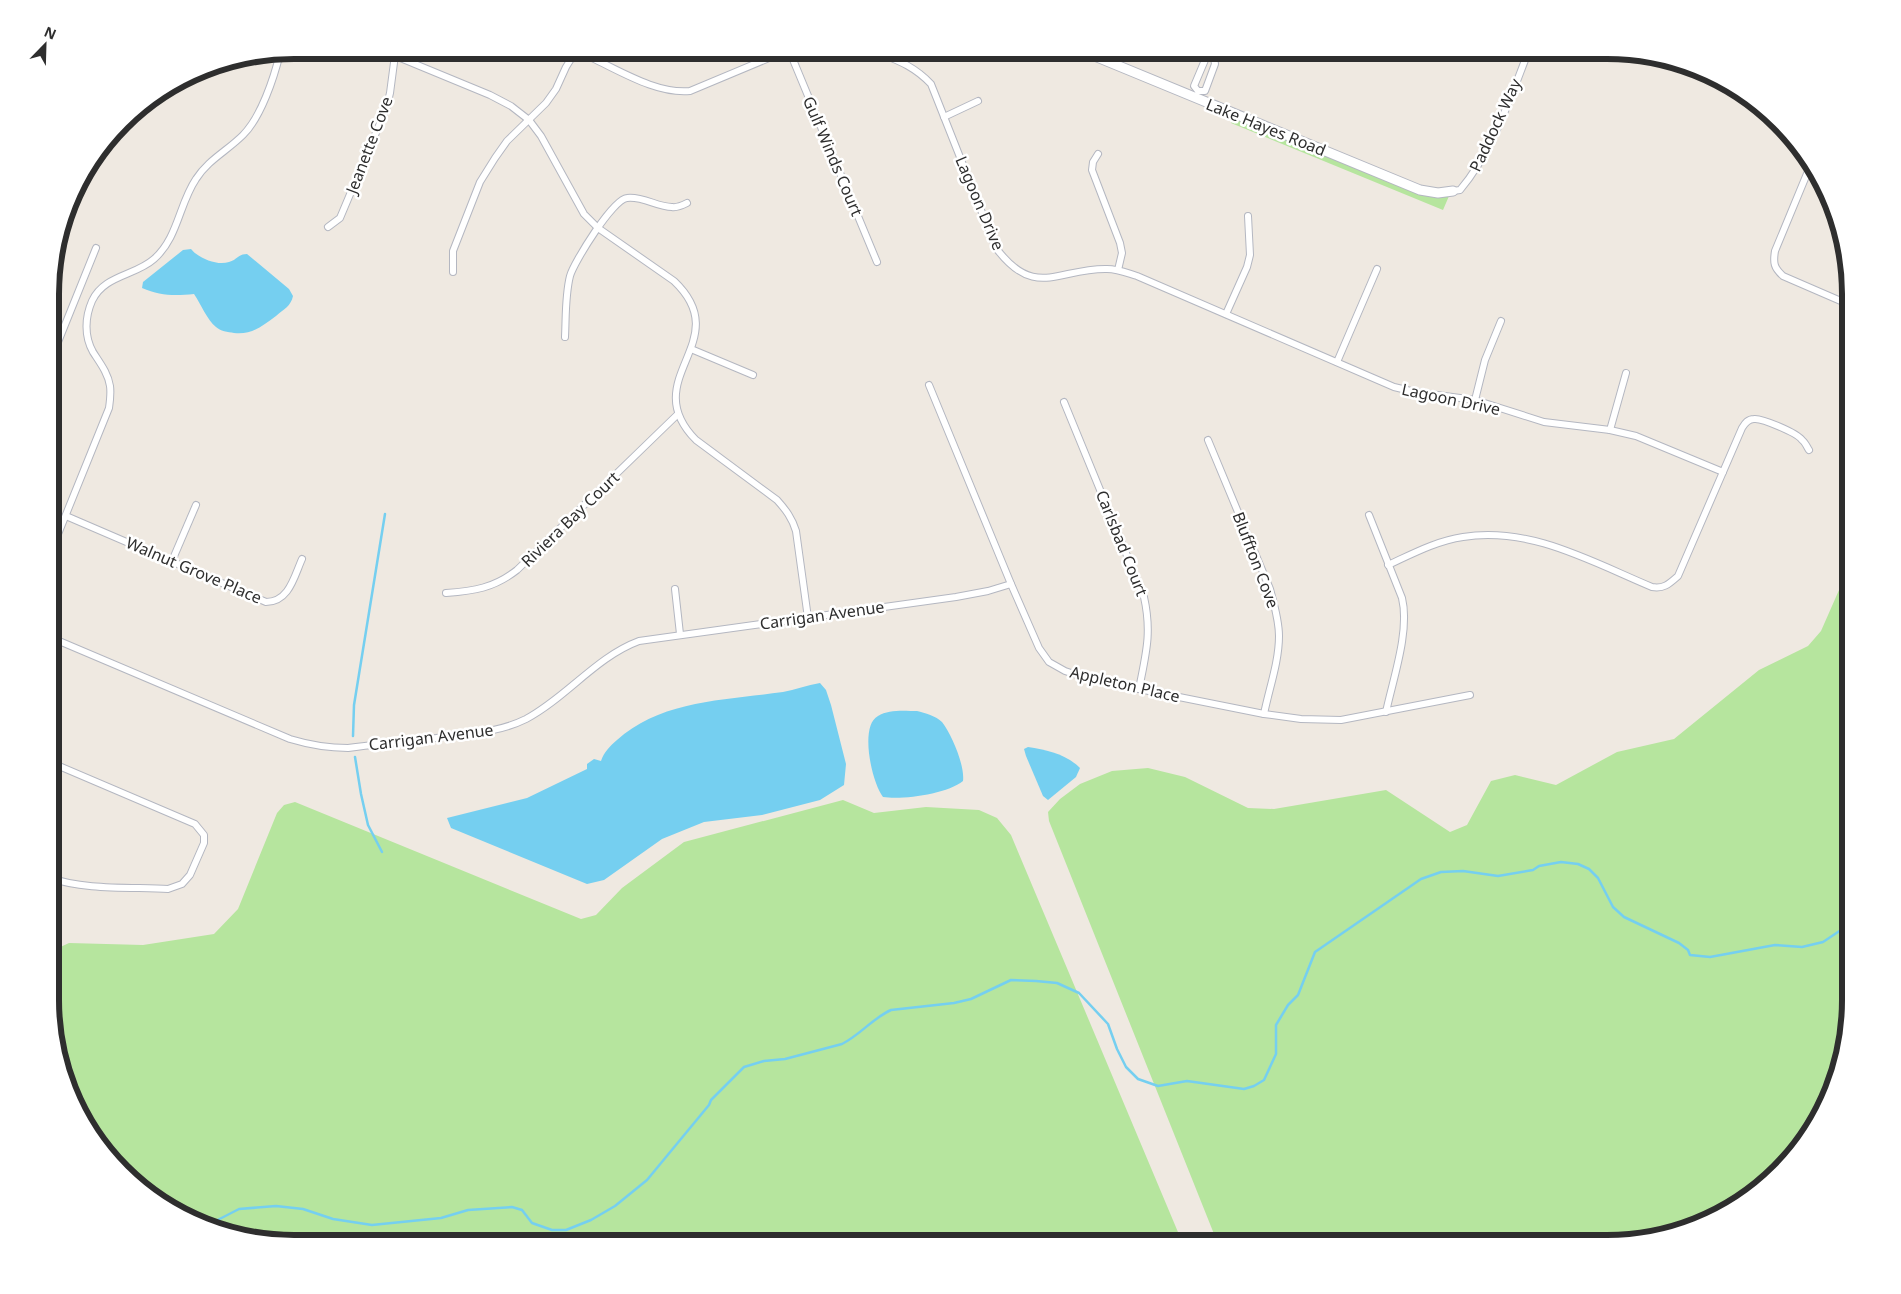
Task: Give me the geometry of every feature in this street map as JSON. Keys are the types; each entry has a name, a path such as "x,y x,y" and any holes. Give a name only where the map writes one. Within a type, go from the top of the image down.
{"street":[{"path":"59,532 109,408 110,384 105,370 88,341 86,328 93,300 101,288 145,265 163,250 171,238 194,181 206,165 244,135 256,118 278,59"},
{"name":"Jeanette Cove","path":"328,227 340,218 386,108 394,59"},
{"path":"404,59 511,106 529,120 541,136 584,214 598,228 684,290 691,301 697,321 696,334 676,386 675,399 678,414 685,428 696,440 777,500 786,510 793,521 796,531 808,618"},
{"path":"453,272 453,251 480,182 507,141 546,103 556,89 571,59"},
{"path":"594,59 663,90 678,92 690,91 766,59"},
{"name":"Gulf Winds Court","path":"792,59 877,262"},
{"name":"Lagoon Drive","path":"894,59 909,65 922,74 931,84 996,248 1015,269 1028,275 1042,278 1056,278 1096,270 1118,270 1137,276 1394,387 1414,392 1475,400 1544,422 1610,430 1636,436 1653,441 1723,472"},
{"name":"Lake Hayes Road","path":"1104,59 1197,95 1420,190 1438,193 1453,191"},
{"path":"1206,59 1194,86 1197,95 1205,91 1215,64 1214,59"},
{"name":"Paddock Way","path":"1453,191 1460,190 1471,176 1488,146 1525,59"},
{"path":"944,117 978,102"},
{"path":"1098,154 1093,162 1092,170 1120,243 1122,253 1118,270"},
{"path":"1808,171 1775,251 1774,262 1776,270 1782,276 1842,302"},
{"path":"565,337 570,273 598,228 618,201 625,198 634,198 673,208 687,203"},
{"path":"1226,314 1247,267 1250,255 1248,216"},
{"path":"59,340 96,248"},
{"path":"1337,362 1376,268"},
{"path":"1475,400 1485,360 1500,321"},
{"path":"690,349 753,375"},
{"path":"1610,430 1626,373"},
{"name":"Appleton Place","path":"929,385 1039,648 1050,662 1065,671 1139,689 1264,714 1301,719 1341,720 1470,696"},
{"name":"Carlsbad Court","path":"1064,402 1144,597 1149,618 1149,638 1139,689"},
{"name":"Riviera Bay Court","path":"446,593 489,587 504,581 678,414"},
{"path":"1388,565 1435,544 1462,537 1509,536 1550,544 1652,587 1662,588 1670,584 1678,576 1742,428 1747,422 1753,419 1760,419 1796,435 1803,440 1809,450"},
{"name":"Bluffton Cove","path":"1208,440 1270,589 1276,612 1279,636 1264,714"},
{"path":"172,561 196,505"},
{"path":"1369,515 1402,598 1405,611 1404,628 1386,712"},
{"name":"Walnut Grove Place","path":"66,516 266,602 275,602 287,592 302,559"},
{"name":"Carrigan Avenue","path":"59,641 290,739 309,745 330,748 479,733 502,728 525,719 549,704 609,656 625,646 639,641 956,597 988,591 1011,584"},
{"path":"675,588 680,634"},
{"path":"59,766 195,824 204,835 204,843 190,875 182,884 168,889 78,885 59,881"}],"green space":[{"path":"1233,118 1418,194 1437,198 1449,196 1443,210 1231,123"},
{"path":"1842,583 1842,1015 1838,1046 1830,1076 1818,1104 1794,1143 1762,1177 1725,1204 1683,1223 1653,1231 1622,1235 1214,1235 1049,821 1048,812 1060,799 1080,784 1112,771 1148,768 1185,777 1248,808 1274,809 1386,790 1450,832 1467,825 1491,781 1515,775 1556,785 1617,752 1674,739 1759,670 1808,646 1821,631"},
{"path":"843,800 874,813 926,807 979,810 997,818 1011,835 1179,1235 279,1235 248,1231 218,1223 190,1211 163,1196 139,1177 117,1155 98,1131 83,1104 71,1076 63,1046 59,1015 59,948 69,943 143,945 214,934 238,909 277,813 284,805 295,802 581,919 596,915 622,888 684,842"}],"water":[{"path":"191,249 203,258 219,263 229,262 247,254 289,289 293,296 291,302 276,316 256,329 246,333 234,333 224,331 213,324 194,294 168,295 142,288 143,282 183,250"},
{"path":"820,683 826,690 831,705 846,764 844,785 820,800 762,815 704,822 662,839 604,880 587,884 451,828 447,818 527,798 587,769 587,764 594,759 601,761 610,747 634,727 674,709 717,700 783,692"},
{"path":"917,711 937,718 946,728 954,742 960,759 963,781 956,786 936,793 902,798 883,797 875,780 869,755 869,731 872,722 878,716 887,712"},
{"path":"1028,747 1049,751 1062,756 1080,768 1076,777 1048,800 1043,796 1026,756 1024,749"}],"waterway":[{"path":"353,736 354,705 385,514"},
{"path":"355,757 368,825 382,852"},
{"path":"215,1222 239,1209 276,1206 303,1209 333,1219 372,1225 441,1218 468,1210 512,1207 522,1210 532,1223 552,1230 566,1230 591,1220 615,1206 647,1180 709,1105 711,1100 744,1067 764,1061 785,1059 842,1044 878,1017 891,1010 954,1003 971,999 1011,980 1057,983 1079,993 1108,1024 1126,1067 1138,1079 1158,1086 1187,1081 1244,1089 1264,1080 1276,1054 1276,1025 1288,1005 1298,995 1315,952 1421,879 1441,872 1463,871 1498,876 1533,870 1539,866 1561,862 1578,864 1589,869 1598,878 1613,907 1624,917 1679,943 1688,950 1690,955 1710,957 1775,945 1802,947 1823,942 1842,930"}]}
